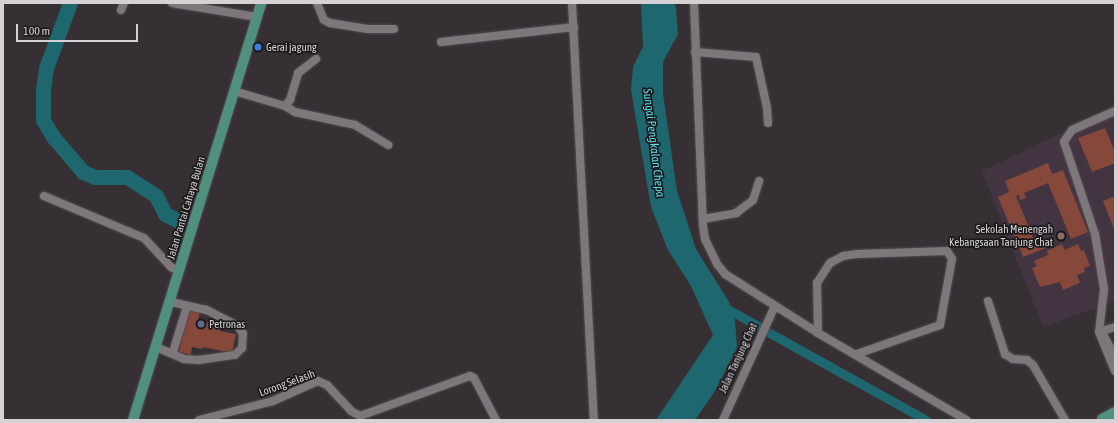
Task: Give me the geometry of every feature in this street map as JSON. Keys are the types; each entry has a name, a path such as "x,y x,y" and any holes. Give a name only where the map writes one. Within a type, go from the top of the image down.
{"main road":[{"name":"Jalan Pantai Cahaya Bulan","path":"133,420 261,3"},
{"path":"1101,420 1115,412"},
{"path":"1101,420 1115,417"}],"street":[{"path":"172,3 257,17"},
{"path":"317,3 324,20 368,29 394,29"},
{"path":"572,3 594,420"},
{"path":"694,3 703,219 705,239 710,253 725,274 818,333 857,354 966,420"},
{"path":"441,42 574,27"},
{"path":"695,52 756,57 767,108 768,123"},
{"path":"285,106 290,100 298,73 316,59"},
{"path":"234,91 285,106 295,112 355,125 388,145"},
{"path":"1115,111 1072,130 1064,142 1095,234 1103,272 1103,306 1100,329 1115,371"},
{"path":"703,219 736,213 753,200 759,181"},
{"path":"44,196 144,238 171,267 179,271"},
{"path":"818,333 817,283 830,263 843,256 858,254 947,251 952,259 940,325 857,354"},
{"path":"988,301 1005,354 1013,359 1027,360 1033,365 1065,420"},
{"path":"156,347 173,352 184,359 198,360 235,355 242,348 243,334 238,326 212,313 170,302"},
{"path":"173,352 187,306"},
{"name":"Jalan Tanjung Chat","path":"723,420 775,306"},
{"path":"1100,329 1115,327"},
{"path":"1100,329 1115,356"},
{"name":"Lorong Selasih","path":"199,420 273,401 318,381 327,385 352,411 360,416 470,376 474,378 496,420"}],"shaded area":[{"name":"Sekolah Menengah Kebangsaan Tanjung Chat","path":"1115,107 1115,301 1043,327 982,171"}],"water":[{"name":"Sungai Pengkalan Chepa","path":"641,3 674,3 676,8 678,34 663,62 663,93 677,191 696,249 729,302 735,320 737,348 715,391 695,420 656,420 713,335 691,286 668,250 651,207 631,90 633,67 643,47"}],"building":[{"name":"Gerai jagung","path":"256,43 262,45 261,51 254,50"},
{"path":"1105,128 1115,152 1115,163 1092,172 1078,138"},
{"path":"1048,163 1052,174 1063,170 1088,232 1071,239 1048,183 1024,193 1026,198 1020,200 1019,195 1016,196 1036,245 1043,242 1046,248 1023,257 998,197 1009,192 1005,181"},
{"path":"1115,196 1115,231 1103,201"},
{"path":"1062,244 1065,250 1078,244 1081,251 1084,250 1090,266 1084,268 1085,272 1077,275 1080,283 1063,290 1060,282 1040,287 1032,268 1037,266 1034,261 1048,255 1047,251"},
{"path":"188,308 200,311 197,324 204,326 205,322 222,325 220,331 236,334 232,353 203,347 202,349 192,347 191,355 179,352"}],"waterway":[{"path":"70,3 46,68 43,90 43,120 54,138 83,172 95,177 127,177 156,196 165,214 179,221"},
{"path":"722,306 760,327"},
{"path":"768,332 926,420"}],"place":[{"name":"Gerai jagung","path":"258,47"},
{"name":"Sekolah Menengah Kebangsaan Tanjung Chat","path":"1061,236"},
{"name":"Petronas","path":"201,324"}]}
